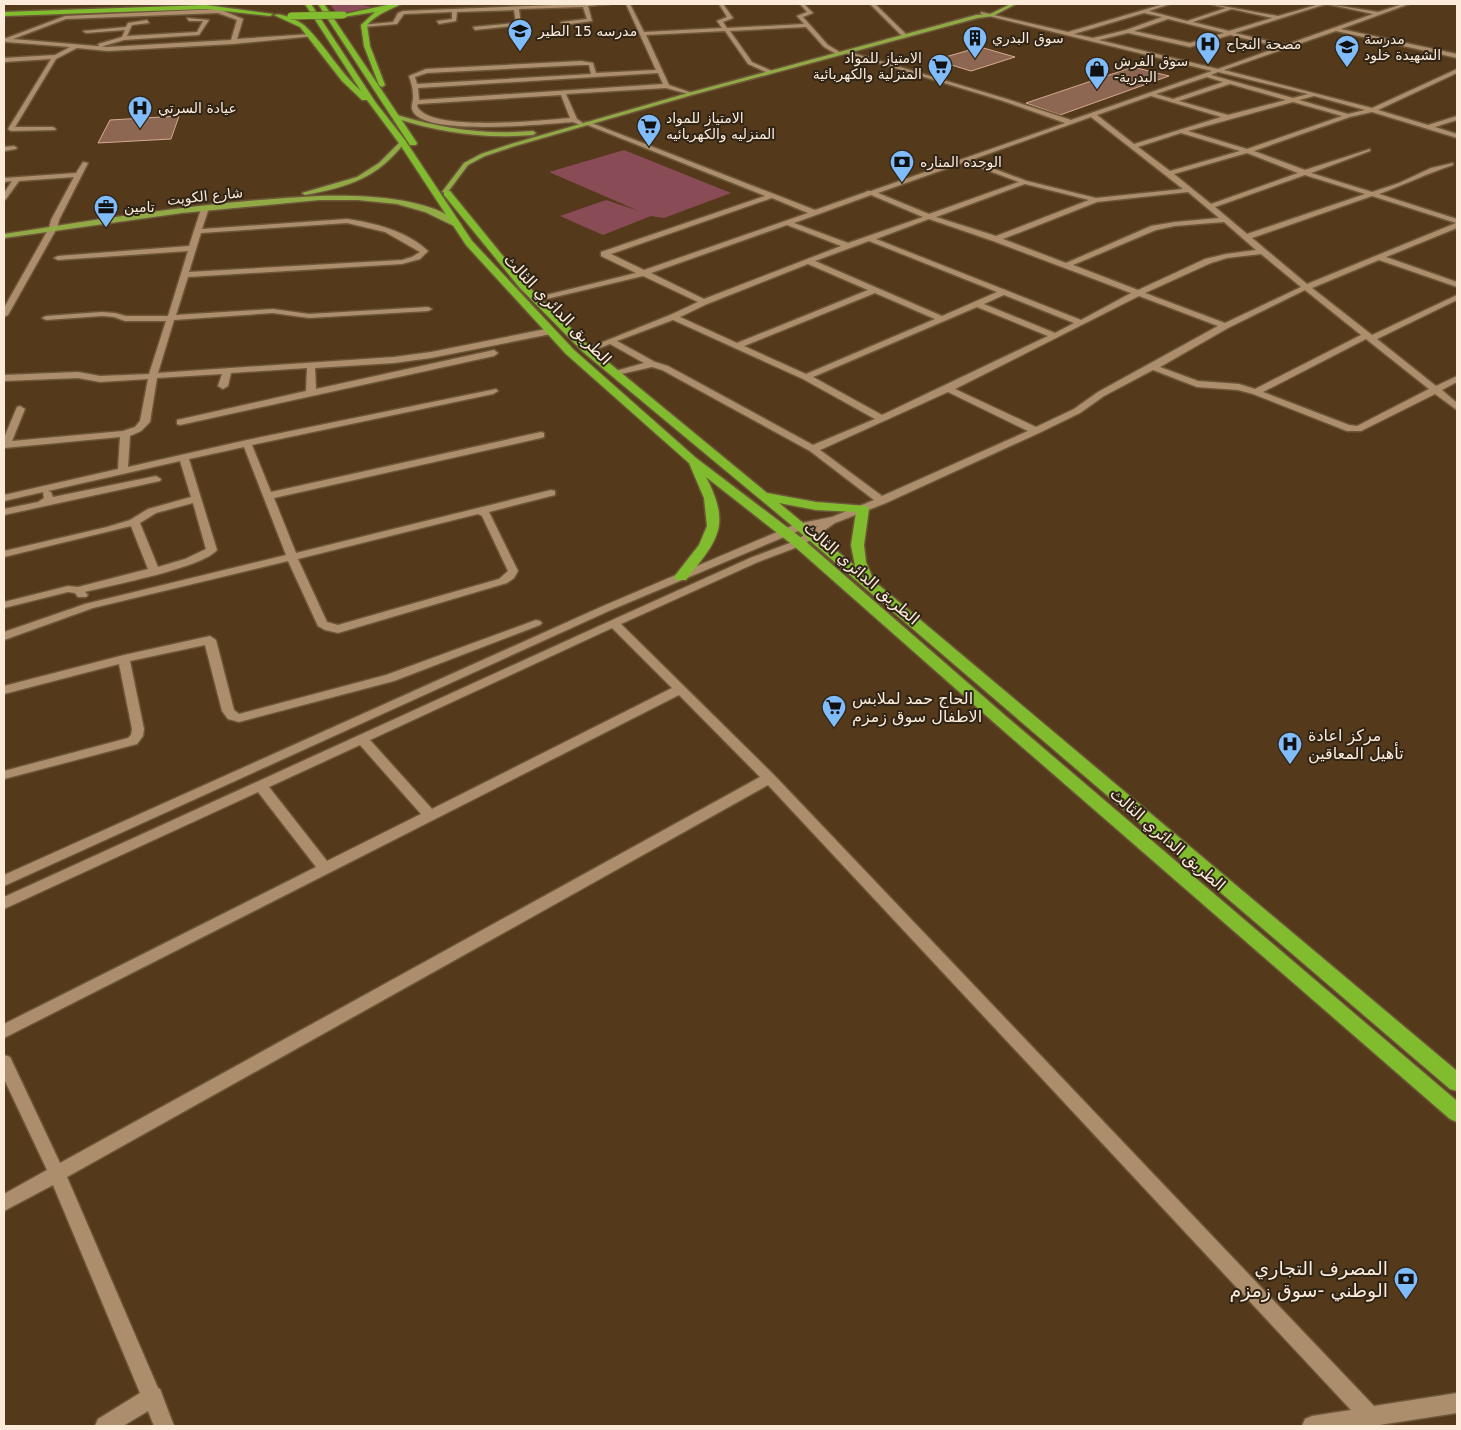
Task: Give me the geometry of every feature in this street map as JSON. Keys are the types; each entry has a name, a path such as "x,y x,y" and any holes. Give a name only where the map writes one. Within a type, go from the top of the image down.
{"highway":[{"path":"12,5 29,4"},
{"path":"4,11 101,4"},
{"path":"65,7 174,4"},
{"path":"249,4 298,23 311,36 320,51 344,80 379,101"},
{"name":"الطريق الدائري الثالث","path":"308,4 379,101 397,117 445,192 522,285 587,350 759,492 800,534 1011,728 1457,1113"},
{"name":"الطريق الدائري الثالث","path":"320,4 417,168 474,249 570,352 692,460 800,534 870,585 1457,1083"},
{"path":"4,11 206,7 291,16 344,15 402,4"},
{"path":"379,101 379,74 367,46 364,24 372,16 392,6"},
{"path":"681,577 710,536 714,520 710,498 692,460"},
{"path":"759,492 787,502 813,507 863,509 856,544 860,565 870,585"}],"main road":[{"path":"990,15 1016,4"},
{"path":"585,124 981,15 993,6"},
{"path":"397,117 438,130 473,135 522,134 573,123"},
{"path":"445,192 456,175 475,159 573,123"},
{"name":"شارع الكويت","path":"260,203 320,190 360,178 384,164 402,142"},
{"name":"شارع الكويت","path":"4,236 205,208 341,198 371,199 412,205 457,224"},
{"path":"55,220 67,226"}],"street":[{"path":"419,12 427,4"},
{"path":"364,24 395,23 400,14 419,12 608,4"},
{"path":"628,4 667,86"},
{"path":"721,4 730,18 720,20 725,30 750,63 770,72"},
{"path":"802,4 810,13 800,16 826,46 840,54"},
{"path":"1069,34 1168,4"},
{"path":"1213,4 1279,18"},
{"path":"1188,22 1246,4"},
{"path":"1181,49 1324,4"},
{"path":"1329,4 1379,14"},
{"path":"537,300 644,273 812,212 1407,4"},
{"path":"563,23 590,20 585,5"},
{"path":"876,5 905,36"},
{"path":"475,28 518,24 516,8"},
{"path":"5,40 58,20 70,18 219,10 240,19 233,42"},
{"path":"439,22 454,20 455,11"},
{"path":"1142,11 1286,47"},
{"path":"981,15 990,15 1092,39 1314,94 1457,136"},
{"path":"1092,39 1128,31 1168,17"},
{"path":"86,49 124,38 196,35 206,20 183,20"},
{"path":"124,38 132,23 157,21"},
{"path":"642,34 808,26"},
{"path":"86,31 128,28"},
{"path":"1334,29 1457,56"},
{"path":"1128,31 1190,45"},
{"path":"5,40 86,49 116,49 311,36"},
{"path":"4,60 56,57 75,48"},
{"path":"848,52 1005,100 1069,122"},
{"path":"1163,56 1172,53"},
{"path":"53,129 12,130 11,128 13,120 56,57"},
{"path":"594,75 591,64 581,63 426,71 412,76 417,102 414,106 420,116 465,125 585,124 812,212"},
{"path":"1169,174 1248,151 1348,116 1372,110 1457,71"},
{"path":"415,86 660,72"},
{"path":"1207,75 1348,116"},
{"path":"1187,81 1212,88"},
{"path":"1173,101 1229,82"},
{"path":"417,102 667,86 690,94"},
{"path":"563,93 573,123"},
{"path":"1148,94 1228,117"},
{"path":"1134,146 1228,117 1314,94"},
{"path":"1092,114 1457,407"},
{"path":"1429,127 1457,118"},
{"path":"1183,132 1248,151 1304,172 1372,193 1457,223"},
{"path":"4,149 14,148"},
{"path":"1209,207 1368,150"},
{"path":"963,160 1025,182 1096,200"},
{"path":"4,315 53,228 55,220 85,163"},
{"path":"1247,237 1402,184 1433,169 1451,164"},
{"path":"4,180 78,175"},
{"path":"4,198 17,179"},
{"path":"587,350 848,246 1025,182"},
{"path":"996,239 1096,200 1189,190"},
{"path":"869,192 930,217 996,239 1225,326"},
{"path":"704,302 604,254 772,196"},
{"path":"20,409 5,444 124,434 138,429 145,422 154,376 205,208"},
{"path":"1065,266 1154,228 1224,220"},
{"path":"185,275 402,262 415,259 422,255 424,251 392,230 371,224 347,221 198,231"},
{"path":"786,222 848,246"},
{"path":"4,881 681,577 863,509 1036,431 1076,411 1101,394 1153,368 1225,326 1306,287 1457,223"},
{"path":"870,239 1081,324"},
{"path":"58,258 194,248"},
{"path":"813,449 948,389 1081,324 1138,293 1208,261 1226,256 1264,251"},
{"path":"1378,257 1457,285"},
{"path":"810,262 943,319"},
{"path":"737,346 875,290"},
{"path":"806,377 1005,292"},
{"path":"1256,392 1369,337 1457,298"},
{"path":"977,304 1056,336"},
{"path":"46,318 108,314 125,319 171,318 273,311 309,316 428,309"},
{"path":"673,316 806,377 882,419"},
{"path":"180,422 311,392 332,376 550,331"},
{"path":"610,341 652,364 665,368 813,449 882,500"},
{"path":"4,378 78,375 100,379 311,367 332,376 494,353"},
{"path":"615,374 652,364"},
{"path":"311,367 311,392"},
{"path":"1153,368 1197,384 1239,387 1256,392 1347,428 1358,429 1457,379"},
{"path":"223,386 227,372"},
{"path":"948,389 1036,431"},
{"path":"4,498 247,443 493,391"},
{"path":"122,471 124,434"},
{"path":"268,496 541,436"},
{"path":"247,443 292,557 322,624 338,629 503,581 510,576 513,571 486,514 480,511"},
{"path":"4,605 68,589 78,590 208,555 212,550 184,457"},
{"path":"4,512 47,501 156,479"},
{"path":"45,489 49,499 47,501"},
{"path":"4,636 89,606 551,493"},
{"path":"4,554 134,522 152,511 197,499"},
{"path":"134,522 154,570"},
{"path":"4,902 754,560 800,534"},
{"path":"78,590 89,606"},
{"path":"4,690 210,640 228,712 232,716 239,718 390,678 536,623"},
{"path":"614,623 769,778 1370,1416"},
{"path":"4,775 132,741 137,736 138,729 124,660"},
{"path":"4,1032 430,814 681,689"},
{"path":"361,738 430,814"},
{"path":"4,1204 769,778"},
{"path":"260,785 325,869"},
{"path":"4,1062 57,1174 153,1396 164,1426"},
{"path":"105,1426 153,1396"},
{"path":"1312,1426 1457,1403"}],"shaded area":[{"path":"330,4 358,4 377,8 337,14"},
{"path":"624,150 731,193 664,218 651,216 603,235 560,216 606,200 639,211 549,172"}],"building":[{"name":"سوق البدري","path":"980,47 1015,57 971,71 935,60"},
{"name":"سوق الفرش -البدرية","path":"1133,67 1169,76 1060,115 1026,103"},
{"name":"عيادة السرتي","path":"179,116 171,139 98,143 110,120"}],"place":[{"name":"مدرسه 15 الطير","path":"520,52"},
{"name":"سوق البدري","path":"975,59"},
{"name":"مصحة النجاح","path":"1208,65"},
{"name":"مدرسة الشهيدة خلود","path":"1347,68"},
{"name":"الامتياز للمواد المنزلية والكهربائية","path":"940,87"},
{"name":"سوق الفرش -البدرية","path":"1097,90"},
{"name":"عيادة السرتي","path":"140,129"},
{"name":"الامتياز للمواد المنزليه والكهربائيه","path":"649,147"},
{"name":"الوحده المناره","path":"902,183"},
{"name":"تامين","path":"106,228"},
{"name":"الحاج حمد لملابس الاطفال سوق زمزم","path":"834,728"},
{"name":"مركز اعادة تأهيل المعاقين","path":"1290,765"},
{"name":"المصرف التجاري الوطني -سوق زمزم","path":"1406,1300"}]}
